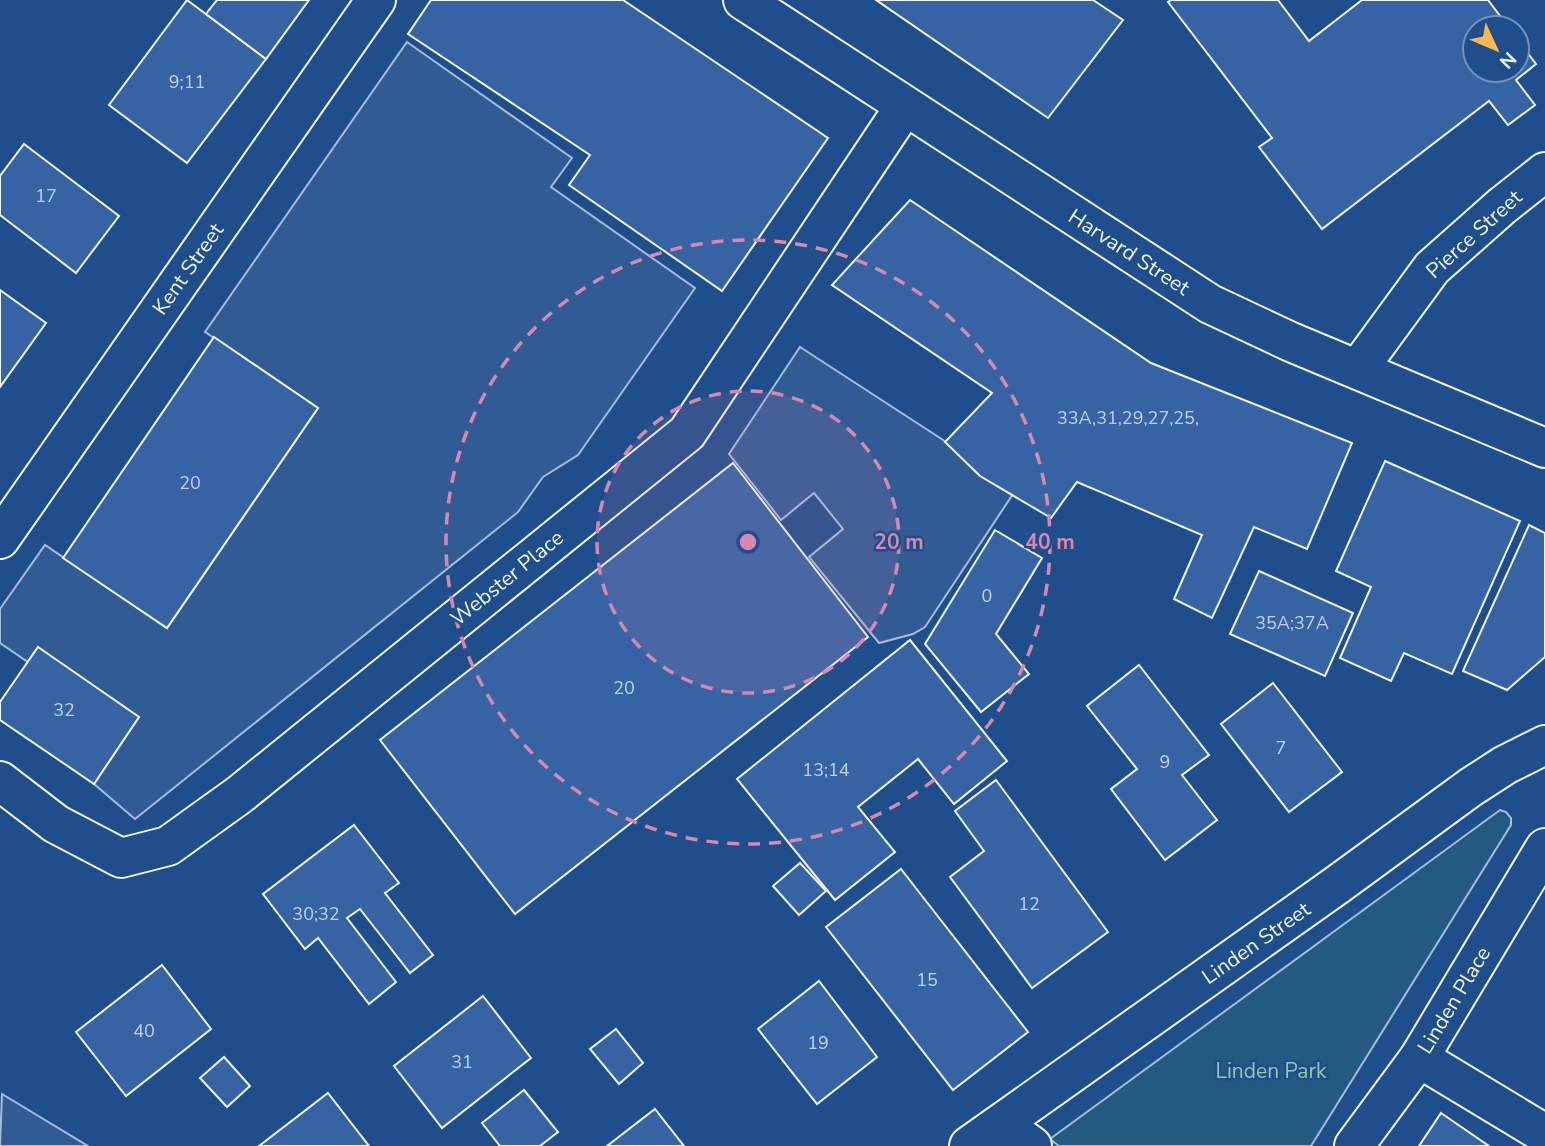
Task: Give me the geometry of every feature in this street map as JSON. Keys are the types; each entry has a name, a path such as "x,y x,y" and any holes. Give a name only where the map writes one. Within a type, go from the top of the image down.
{"street":[{"name":"Kent Street","path":"0,539 376,0"},
{"name":"Harvard Street","path":"743,0 1210,304 1291,342 1545,448"},
{"name":"Webster Place","path":"0,780 56,824 121,858 168,846 239,795 687,433 905,106"},
{"name":"Pierce Street","path":"1358,369 1432,268 1545,172"},
{"name":"Linden Street","path":"969,1146 1471,787 1521,755 1545,745"},
{"name":"Linden Place","path":"1354,1146 1419,1058 1545,848"},
{"path":"1419,1058 1545,1134"},
{"path":"1002,1124 1032,1146"}],"green space":[{"name":"Linden Park","path":"1500,810 1511,818 1511,825 1311,1146 1059,1146 1050,1139"}],"shaded area":[{"path":"407,42 572,158 551,187 695,288 578,455 543,477 518,512 135,819 94,784 139,717 38,648 28,662 0,643 0,609 45,545 167,628 318,408 205,332"},
{"path":"800,347 1017,488 925,627 913,634 879,643 809,557 843,529 814,493 781,520 729,454"},
{"path":"2,1094 88,1146 0,1146"}],"building":[{"path":"187,0 266,59 187,163 109,105"},
{"path":"217,0 309,0 266,59 206,14"},
{"path":"431,0 623,0 828,138 722,291 569,185 590,155 408,34"},
{"path":"876,0 1093,0 1123,20 1048,118"},
{"path":"1278,0 1309,41 1362,0 1488,0 1498,14 1461,14 1461,84 1519,84 1535,105 1508,125 1489,101 1322,229 1259,147 1272,138 1168,2"},
{"path":"24,144 119,216 76,273 0,215 0,176"},
{"path":"910,200 1151,363 1352,443 1307,549 1254,527 1212,618 1174,599 1202,535 1077,482 1051,518 980,476 945,442 992,393 832,285"},
{"path":"0,290 46,323 0,387"},
{"path":"214,337 318,408 167,628 63,558"},
{"path":"1385,461 1520,521 1452,674 1404,653 1391,681 1340,658 1371,587 1336,571"},
{"path":"733,463 868,637 515,914 380,740"},
{"path":"1529,525 1545,533 1545,657 1507,690 1463,671"},
{"path":"995,530 1042,558 996,634 1029,674 981,712 925,644"},
{"path":"1259,571 1353,613 1325,676 1230,634"},
{"path":"910,640 1007,761 954,804 918,759 858,807 895,852 835,900 737,779"},
{"path":"38,647 139,717 94,784 0,720 0,702"},
{"path":"1139,665 1209,755 1182,775 1217,820 1165,860 1111,789 1137,769 1087,706"},
{"path":"1273,683 1342,772 1289,812 1221,724"},
{"path":"996,780 1108,932 1032,988 950,877 984,851 955,811"},
{"path":"354,825 399,883 385,893 433,955 410,973 360,909 347,918 396,982 369,1004 318,938 305,949 263,894"},
{"path":"800,863 826,891 799,915 773,886"},
{"path":"901,869 1028,1032 953,1090 826,927"},
{"path":"162,965 211,1029 126,1096 76,1032"},
{"path":"819,981 877,1057 817,1104 758,1029"},
{"path":"483,996 531,1058 442,1128 394,1066"},
{"path":"616,1029 643,1063 619,1084 590,1049"},
{"path":"224,1057 250,1086 227,1107 200,1078"},
{"path":"524,1090 558,1132 540,1146 500,1146 482,1123"},
{"path":"328,1093 369,1146 259,1146"},
{"path":"655,1109 684,1146 607,1146"},
{"path":"1441,1113 1489,1146 1419,1146"}]}
